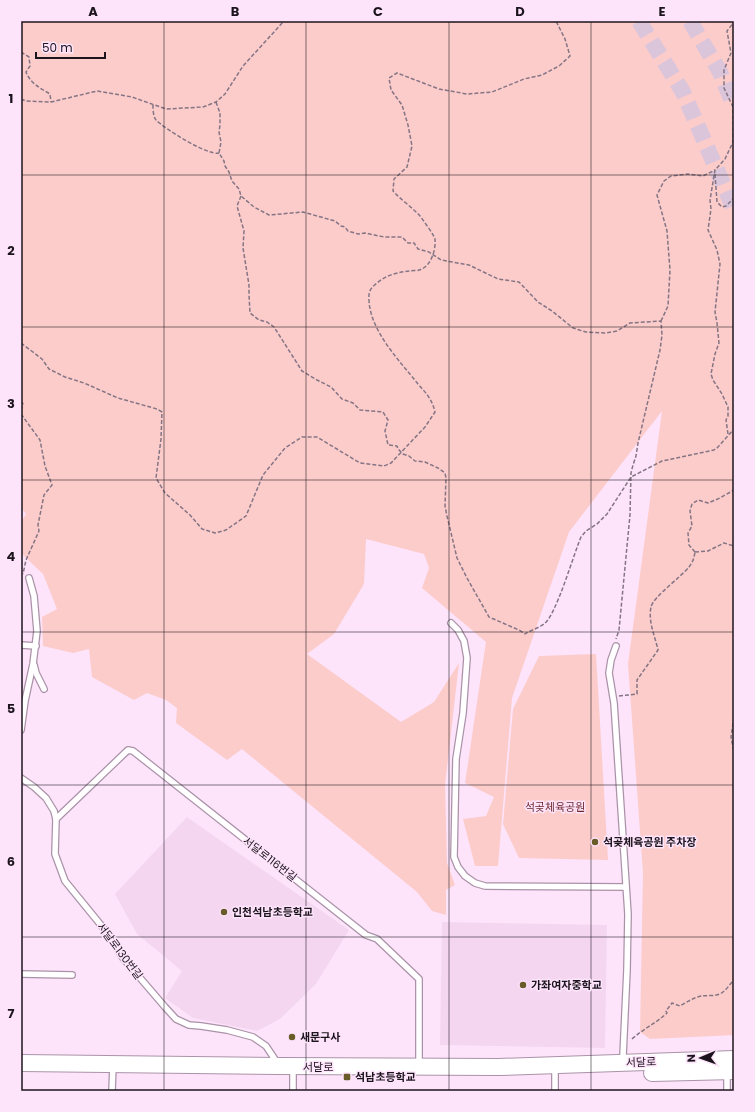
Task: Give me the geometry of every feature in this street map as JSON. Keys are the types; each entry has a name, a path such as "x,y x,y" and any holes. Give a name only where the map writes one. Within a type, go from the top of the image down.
{"street":[{"path":"499,1067 623,1052 734,1048"},
{"name":"서달로","path":"21,1063 418,1067 732,1067"},
{"path":"499,1067 579,1074 732,1067"}],"lane":[{"path":"21,730 36,646 37,631 34,596 29,578"},
{"path":"451,623 458,630 464,641 466,658 463,713 456,759 454,798 454,857 458,867 465,876 475,883 485,886 626,887"},
{"path":"21,645 36,646"},
{"path":"616,646 609,672 613,696 624,836 628,914 623,1052"},
{"path":"33,664 44,689"},
{"name":"서달로116번길","path":"56,819 128,750 133,751 366,935 377,939 419,979 418,1067"},
{"name":"서달로130번길","path":"21,778 46,798 54,811 56,819 55,854 65,881 108,935 123,958 176,1019 189,1025 227,1030 253,1037 266,1046 286,1066"},
{"path":"21,974 72,975"},
{"path":"112,1091 113,1064"},
{"path":"286,1066 293,1091"},
{"path":"727,1091 732,1067"},
{"path":"554,1091 555,1073"}],"path":[{"path":"21,99 26,101 51,102 97,91 132,97 166,109 177,110 203,107 216,102 225,94 243,66 284,21"},
{"path":"21,343 42,359 50,369 65,377 84,383 118,398 156,408 162,412 161,439 156,478 165,493 190,515 202,529 215,533 226,530 246,516 263,475 285,448 302,437 317,437 360,463 384,466 392,463 425,427 435,412 433,403 394,356 383,340 369,307 368,293 372,286 385,276 420,270 430,261 433,255 435,238 420,216 393,191 394,179 407,167 412,146 402,105 391,90 389,78 397,73 439,89 467,94 492,92 542,75 559,66 570,56 556,21"},
{"path":"616,646 619,630 630,515 631,477 660,350 662,335 660,321 668,306 670,270 667,231 657,195 664,180 671,176 688,174 703,176 715,170 725,159 733,142 733,107 724,88 724,70 731,53 727,31 734,22"},
{"path":"21,52 29,57 30,66 26,72 28,78 50,94 51,102"},
{"path":"216,102 220,113 219,132 221,142 219,154 224,161 224,166 230,172 232,181 239,189 241,196 254,207 269,215 303,212 335,221 341,226 345,227 348,231 358,234 365,233 384,237 402,237 408,243 414,243 418,249 429,252 441,260 468,265 498,278 519,282 538,302 573,328 586,332 605,333 618,331 630,323 660,321"},
{"path":"153,105 155,119 161,124 179,137 210,152 219,154"},
{"path":"715,170 717,202 722,207 726,206 734,198"},
{"path":"715,170 710,200 711,209 708,230 720,264 715,312 720,343 714,354 711,374 728,407 728,416 726,420 728,435"},
{"path":"241,196 237,206 244,231 243,248 249,285 250,313 259,320 267,322 274,327 302,371 331,387 342,399 353,403 360,410 383,412 388,420 385,431 386,442 388,445 397,446 402,453 415,461 425,462 438,468 444,473 446,478 445,506 457,558 469,583 489,617 520,630 525,634 546,623 552,614 562,591 581,537 607,514 631,477 662,461 714,450 734,429"},
{"path":"21,400 23,404 21,410"},
{"path":"21,414 40,440 45,466 52,485 44,496 38,525 39,531 22,573 29,578"},
{"path":"695,552 689,545 688,534 692,526 690,511 692,504 698,500 708,503 734,490"},
{"path":"695,552 708,551 724,543 734,546"},
{"path":"613,696 637,694 637,680 658,650 651,625 651,606 660,595 689,567 693,562 695,552"},
{"path":"734,717 731,737 734,752"},
{"path":"623,1052 642,1030 657,1022 667,1013 666,1011 672,1003 680,1006 690,1000 702,996 716,995 724,992 734,980"}],"shaded area":[{"name":"인천석남초등학교","path":"187,817 349,930 316,984 280,1019 257,1031 193,1018 165,998 182,971 137,934 115,894"},
{"name":"가좌여자중학교","path":"442,922 607,925 605,1048 440,1045"}],"green space":[{"path":"21,21 734,21 734,1035 650,1039 640,1032 643,873 628,664 662,411 569,532 512,698 498,866 475,866 463,819 486,816 494,797 465,783 486,642 422,588 429,568 424,554 366,539 364,584 334,634 307,654 401,722 434,702 459,663 445,785 447,863 455,885 446,890 446,915 432,911 417,892 242,749 227,760 176,723 177,708 166,700 147,693 134,700 92,677 89,649 73,653 43,646 42,617 57,609 43,574 21,553 21,522 26,514 21,508"},
{"name":"석곶체육공원","path":"596,654 608,860 519,858 503,824 513,709 539,656"}],"tunnel":[{"path":"639,21 683,92 734,209"},
{"path":"690,21 720,72 734,106"}],"place":[{"name":"석곶체육공원 주차장","path":"595,842"},
{"name":"인천석남초등학교","path":"224,912"},
{"name":"가좌여자중학교","path":"523,985"},
{"name":"새문구사","path":"292,1037"},
{"name":"석남초등학교","path":"347,1077"}]}
